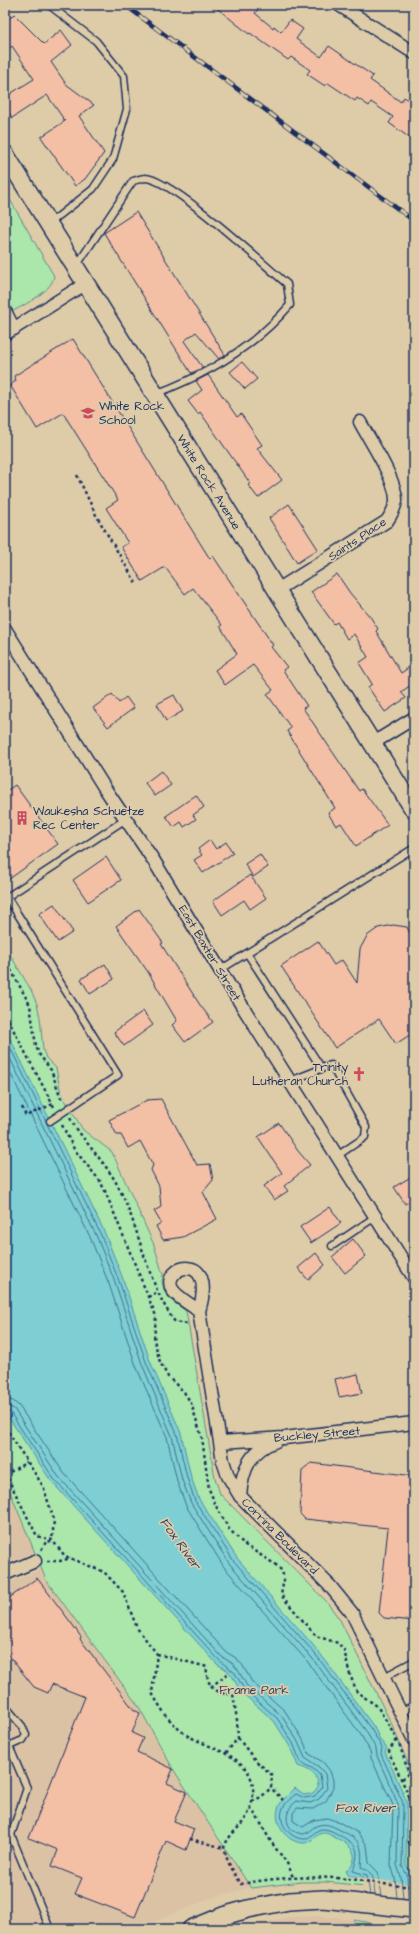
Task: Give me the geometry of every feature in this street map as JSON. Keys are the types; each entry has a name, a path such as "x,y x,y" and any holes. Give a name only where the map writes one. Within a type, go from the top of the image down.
{"street":[{"path":"338,5 414,53"},
{"name":"White Rock Avenue","path":"5,154 414,810"},
{"path":"5,311 9,332 85,284"},
{"name":"Saints Place","path":"277,590 387,521 394,508 396,500 390,478 360,422"},
{"name":"East Baxter Street","path":"5,629 154,861 220,970 414,1278"},
{"path":"373,743 414,718"},
{"name":"Corrina Boulevard","path":"199,1311 225,1468 240,1496 342,1600 352,1613 414,1740"},
{"name":"Buckley Street","path":"220,1442 284,1438 414,1423"},
{"path":"240,1496 243,1473 251,1457 257,1450 268,1443 284,1438"},
{"path":"5,1574 35,1561"},
{"path":"191,1929 225,1923 258,1906 290,1901 323,1899 414,1909"}],"lane":[{"path":"48,224 93,189 113,159 128,109 124,76 96,41 49,5"},
{"path":"75,268 133,181 145,178 162,184 193,205 287,284 290,305 277,321 244,348 214,367 184,383 154,395"},
{"path":"50,1121 118,1075 7,897 126,819"},
{"path":"220,970 414,848"},
{"path":"247,953 322,1069"},
{"path":"290,1082 331,1065 366,1127 365,1137 337,1156"},
{"path":"332,1246 375,1217"},
{"path":"384,1677 414,1661"},
{"path":"401,1712 414,1705"},
{"path":"5,1706 26,1733 23,1740 9,1746 27,1788 12,1827 11,1835 50,1929"}],"path":[{"path":"77,476 96,515 136,583"},
{"path":"5,959 30,1005 36,1046 39,1054 54,1076 59,1095 66,1111 79,1132 107,1166 119,1187 131,1215 157,1292 164,1308 175,1322 201,1326"},
{"path":"5,1014 53,1104 74,1149 100,1181 148,1297 157,1292"},
{"path":"22,1107 26,1116 53,1104"},
{"path":"5,1427 43,1486 53,1514 54,1525 52,1540"},
{"path":"27,1462 5,1474 37,1536 52,1540 65,1556 104,1572 123,1592 137,1628 157,1654 207,1667 206,1676 211,1687 226,1695 233,1694 238,1738 255,1760 272,1775 271,1788 261,1797 252,1801"},
{"path":"35,1561 60,1561 71,1558"},
{"path":"157,1654 152,1693 168,1719 186,1735 226,1752 244,1766 252,1780 252,1801 248,1816 240,1828 228,1838 224,1848 228,1862 241,1884 266,1879 293,1878 349,1879 412,1886"},
{"path":"211,1687 228,1672"},
{"path":"226,1752 238,1738"},
{"path":"414,1790 396,1740 389,1751 411,1800 409,1842 414,1851"},
{"path":"402,1779 409,1774"},
{"path":"271,1788 283,1800"},
{"path":"250,1808 260,1820 272,1843 286,1859 293,1878"},
{"path":"190,1839 224,1848"}],"shaded area":[{"path":"5,1485 9,1489 35,1552 5,1564"},
{"path":"42,1569 46,1580 139,1707 173,1769 251,1888 211,1898 137,1929 5,1929 5,1584"},
{"path":"320,1916 354,1920 355,1929 249,1929 258,1923 289,1917"}],"green space":[{"path":"5,191 54,276 52,282 41,294 5,316"},
{"name":"Frame Park","path":"5,946 31,990 37,1004 40,1017 43,1050 46,1058 56,1068 60,1089 65,1100 83,1130 112,1152 154,1245 163,1275 162,1282 165,1293 173,1302 186,1311 215,1478 220,1494 326,1601 340,1620 393,1727 414,1780 414,1891 326,1882 301,1882 251,1888 173,1769 139,1707 46,1580 9,1489 5,1485"},
{"path":"354,1920 408,1929 355,1929"}],"water":[{"name":"Fox River","path":"5,1028 104,1231 123,1279 150,1361 181,1433 191,1477 199,1499 237,1558 319,1652 374,1727 380,1740 387,1748 385,1752 407,1802 406,1865 411,1873 410,1882 414,1929 371,1929 364,1877 349,1876 346,1871 351,1866 354,1857 351,1849 343,1842 329,1834 321,1833 308,1842 298,1842 292,1840 283,1831 279,1825 277,1813 280,1803 295,1788 305,1795 313,1793 318,1787 318,1782 315,1775 298,1766 289,1745 274,1721 241,1692 227,1670 217,1664 51,1481 5,1412"}],"pier":[{"path":"349,1876 410,1884 414,1929 376,1929 369,1927 362,1879 349,1878"}],"building":[{"path":"213,5 261,5 255,13 273,28 274,26 281,32 290,20 303,29 296,39 321,57 329,46 373,76 370,80 401,102 404,97 414,104 414,141 389,123 393,117 371,102 369,106 357,98 355,101 328,83 325,86 307,74 310,70 291,57 288,60 250,33 249,34"},
{"path":"14,14 44,44 61,30 72,45 51,62 66,84 94,105 79,116 104,153 85,179 75,186 41,137 65,121 47,95 12,118 5,106 5,97 34,79 12,46 5,53 5,23"},
{"path":"136,212 225,355 219,359 196,332 184,341 203,368 191,373 104,233"},
{"path":"73,339 210,559 213,556 273,645 271,647 287,667 283,670 307,706 303,708 359,791 362,789 388,825 356,846 341,823 336,826 328,813 335,808 287,731 291,728 267,694 273,690 253,665 225,685 215,670 237,654 220,626 222,625 193,588 185,594 165,567 142,581 121,547 128,543 106,508 118,500 63,413 37,429 10,385 16,381 14,376"},
{"path":"242,362 257,379 245,389 230,372"},
{"path":"208,375 237,417 241,414 262,445 257,448 282,480 258,498 248,485 250,483 200,412 198,414 188,401 202,390 196,381"},
{"path":"289,504 318,549 297,563 269,518"},
{"path":"337,574 350,593 371,618 378,629 376,631 401,673 414,664 414,683 401,692 406,698 385,712 368,687 372,684 359,663 368,657 354,634 347,639 337,622 334,624 311,592"},
{"path":"112,694 119,703 126,697 134,708 108,727 93,708"},
{"path":"174,695 183,711 166,721 157,704"},
{"path":"161,771 171,785 155,796 145,783"},
{"name":"Waukesha Schuetze Rec Center","path":"15,785 58,844 5,882 5,792"},
{"path":"196,795 204,807 193,815 196,819 184,827 181,822 174,827 166,816"},
{"path":"210,840 216,849 226,842 233,853 203,873 194,860 202,855 198,849"},
{"path":"260,854 268,867 253,877 245,864"},
{"path":"106,857 121,880 88,902 73,880"},
{"path":"250,875 266,898 250,909 244,900 222,915 213,901"},
{"path":"54,904 73,932 58,942 39,914"},
{"path":"139,909 163,943 161,944 200,1005 213,1022 185,1042 172,1025 177,1021 148,972 116,926"},
{"path":"393,925 407,927 414,943 414,1032 396,1044 379,1019 335,1048 281,966 318,941 334,965 342,960 357,983 360,949 367,936 378,928"},
{"path":"105,964 114,979 90,994 81,979"},
{"path":"143,1011 153,1025 124,1046 114,1032"},
{"path":"161,1099 197,1165 210,1164 213,1180 203,1192 217,1219 183,1237 163,1240 156,1226 161,1223 154,1211 161,1207 159,1186 151,1170 153,1165 140,1141 128,1148 121,1135 117,1135 109,1120 147,1100"},
{"path":"279,1123 298,1151 310,1165 284,1186 288,1191 274,1200 264,1186 282,1173 258,1137"},
{"path":"414,1175 414,1198 405,1204 394,1187"},
{"path":"330,1207 341,1223 311,1243 300,1227"},
{"path":"353,1239 366,1256 345,1273 332,1257"},
{"path":"316,1253 325,1265 308,1280 298,1268"},
{"path":"358,1374 362,1393 339,1397 335,1379"},
{"path":"311,1463 414,1476 414,1621 384,1618 379,1613 388,1528 305,1519 300,1514 302,1470"},
{"path":"37,1578 72,1624 81,1637 80,1639 134,1710 140,1713 132,1733 143,1738 137,1752 173,1769 167,1783 187,1792 174,1821 194,1829 186,1850 166,1841 135,1917 75,1894 82,1878 52,1866 58,1850 29,1838 85,1697 52,1684 48,1693 34,1687 5,1651 5,1601"}],"railway":[{"path":"125,5 414,221"}],"place":[{"name":"White Rock School","path":"88,413"},
{"name":"Waukesha Schuetze Rec Center","path":"22,818"},
{"name":"Trinity Lutheran Church","path":"359,1074"}]}
